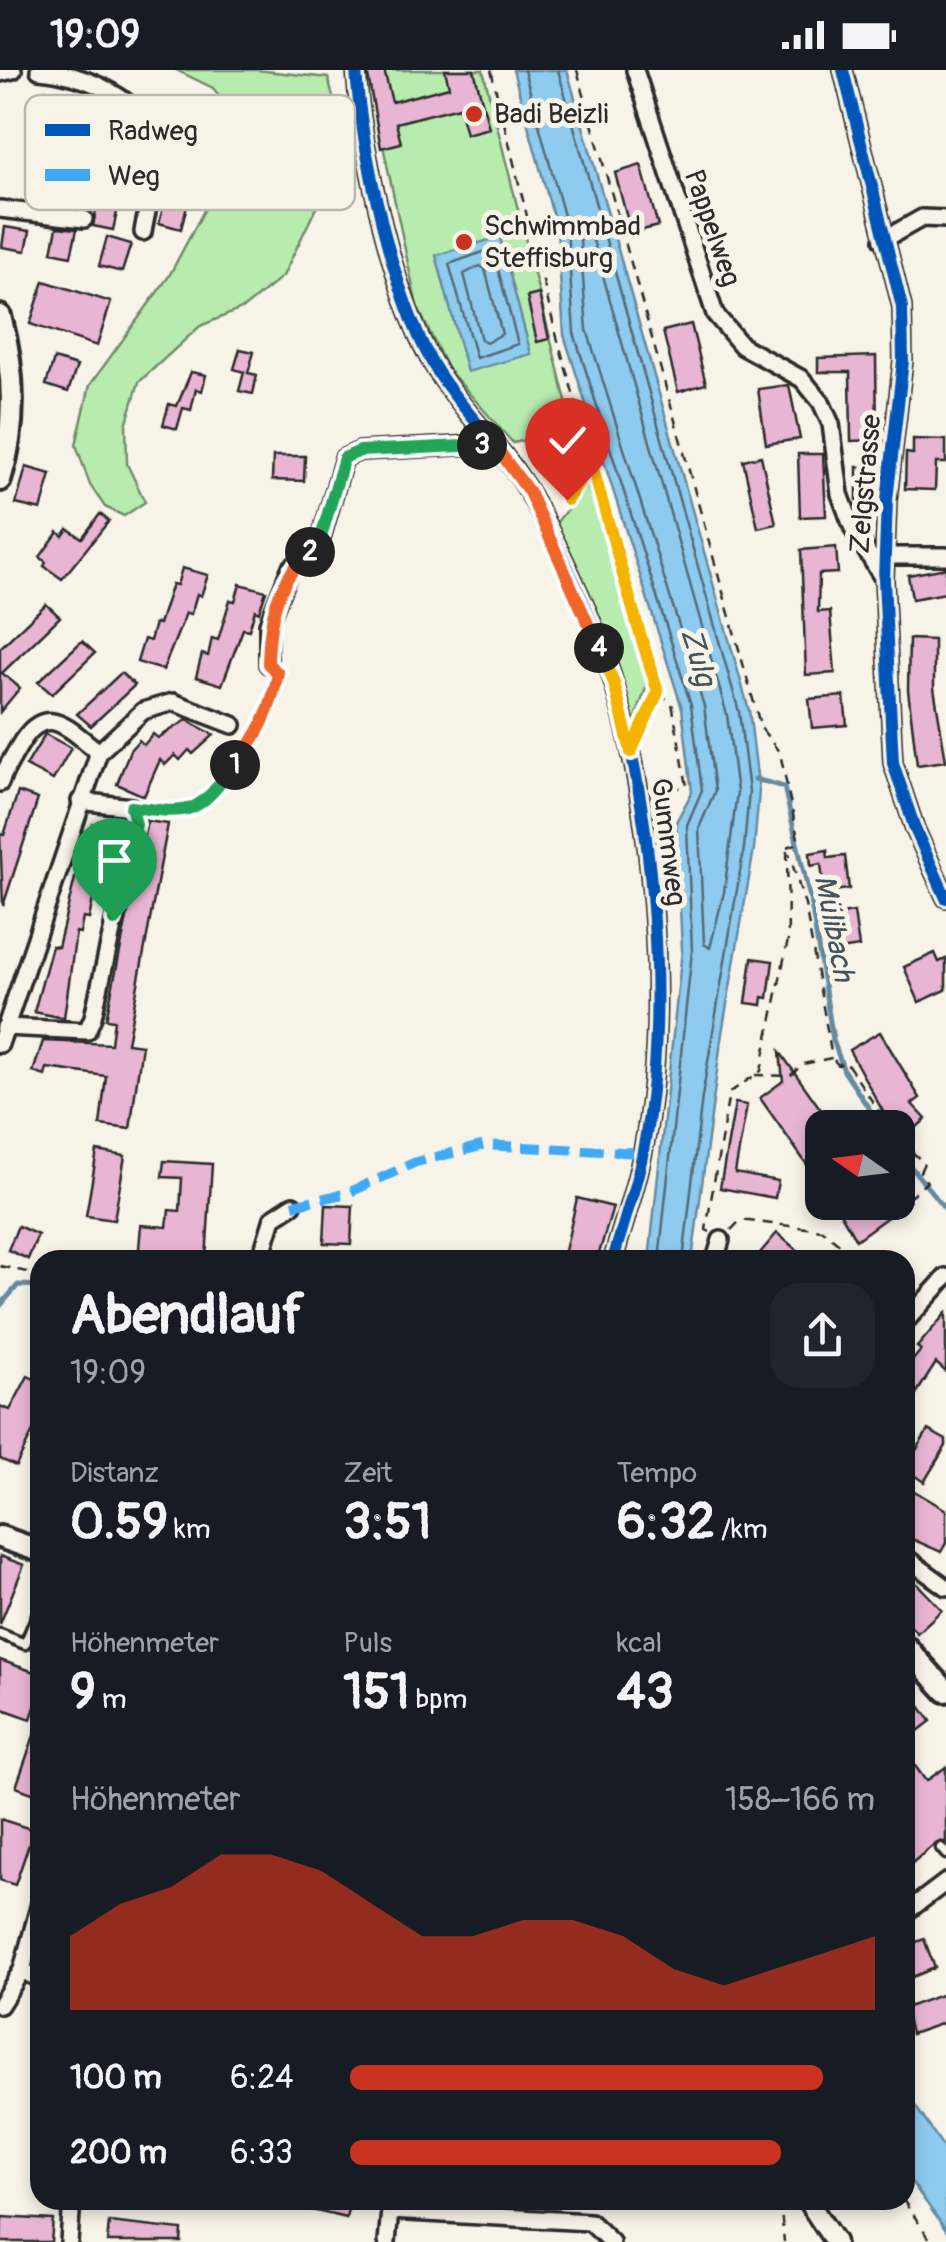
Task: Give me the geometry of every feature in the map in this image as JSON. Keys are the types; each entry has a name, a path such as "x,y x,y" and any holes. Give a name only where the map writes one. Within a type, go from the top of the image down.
{"main road":[{"path":"0,316 13,374 13,400 0,480"},
{"path":"0,1537 30,1548"},
{"path":"915,1655 942,1678"}],"street":[{"path":"0,72 14,70"},
{"path":"39,70 95,82 111,95"},
{"name":"Gummweg","path":"356,70 377,191 406,307 438,372 529,492 614,683 631,752 653,915 654,1048 643,1153 616,1250"},
{"name":"Pappelweg","path":"635,70 714,314 742,346 802,379 821,402 831,424 840,494 853,529 884,580"},
{"name":"Zelgstrasse","path":"843,70 902,307 903,361 887,500 884,580 893,763 915,829 946,898"},
{"path":"0,209 84,219"},
{"path":"144,232 147,210"},
{"path":"883,240 922,218 946,219"},
{"path":"268,664 268,624 290,569 319,544 344,458 360,451 494,444"},
{"path":"886,556 946,556"},
{"path":"0,1044 99,752 142,711 173,702 233,725"},
{"path":"0,783 30,727 46,720 58,722 99,752"},
{"path":"5,1028 87,1031 136,824 131,807 80,800"},
{"path":"263,1250 273,1218 293,1205"},
{"path":"718,1250 721,1240"},
{"path":"915,1311 946,1277"},
{"path":"915,1564 946,1586"},
{"path":"915,1905 946,1882"},
{"path":"0,2004 22,1970 30,1940"},
{"path":"22,1970 30,1974"},
{"path":"69,2242 71,2210"},
{"path":"387,2242 390,2210"},
{"path":"438,2210 590,2222 610,2242"},
{"path":"814,2210 835,2242"}],"lane":[{"path":"0,1634 26,1644 30,1634"}],"path":[{"path":"492,70 591,462 658,692 672,703 687,786 674,788"},
{"path":"577,70 761,728 780,753 800,842 787,847"},
{"path":"567,500 591,462"},
{"path":"131,807 181,814 212,798 265,724 278,673 268,664"},
{"path":"631,752 658,692"},
{"path":"787,847 805,905 832,1058 838,1065 846,1062 878,1110"},
{"path":"787,847 788,940 761,1071 730,1093 706,1230 721,1240 741,1220 771,1221 822,1230 847,1250"},
{"path":"754,1076 790,1076 803,1064 832,1058"},
{"path":"915,1156 924,1162 920,1172 927,1182 915,1193"},
{"path":"0,1266 30,1274"},
{"path":"781,2210 784,2242"},
{"path":"910,2210 932,2242"}],"green space":[{"path":"176,70 257,70 328,78 332,95 218,95 213,88"},
{"name":"Schwimmbad Steffisburg","path":"367,70 483,70 573,429 513,443 447,368 417,306"},
{"path":"204,210 315,210 283,276 244,308 200,326 139,382 126,425 127,464 145,502 124,516 105,507 90,485 76,445 90,385 169,276"},
{"path":"590,480 648,682 634,723 553,527"}],"water":[{"name":"Zulg","path":"513,70 567,70 749,710 759,791 754,849 722,1033 693,1250 650,1250 682,950 676,822 692,792 682,708 564,335 557,230"},
{"path":"500,237 531,354 467,372 436,255"},
{"path":"915,2106 946,2151 946,2230 915,2187"}],"building":[{"path":"367,70 384,70 392,102 449,87 445,70 474,70 489,128 466,134 459,107 396,123 401,143 381,148"},
{"path":"46,90 69,92 69,95 46,95"},
{"path":"641,165 658,226 631,233 615,173"},
{"path":"96,210 118,210 113,230 93,226"},
{"path":"162,210 186,210 181,229 159,223"},
{"path":"5,227 30,231 26,251 2,247"},
{"path":"57,227 77,229 71,256 52,252"},
{"path":"107,237 131,244 122,272 99,266"},
{"path":"44,281 111,302 97,346 30,324"},
{"path":"539,294 549,339 537,342 527,297"},
{"path":"691,324 706,384 678,392 663,331"},
{"path":"240,349 254,352 248,373 257,375 253,394 239,391 244,372 234,369"},
{"path":"876,356 877,440 851,441 850,372 818,372 818,358"},
{"path":"54,359 77,366 68,392 46,385"},
{"path":"191,372 206,375 202,391 196,389 191,410 183,408 177,429 163,425 169,404 177,406"},
{"path":"789,385 800,439 766,444 758,389"},
{"path":"913,439 946,440 946,463 936,463 935,490 905,489 906,453 913,454"},
{"path":"798,454 823,454 826,516 800,517"},
{"path":"273,456 305,456 304,481 272,480"},
{"path":"761,456 776,524 758,528 743,460"},
{"path":"26,467 51,474 41,510 16,504"},
{"path":"857,467 878,467 876,500 857,500"},
{"path":"100,514 109,521 62,579 44,566 46,562 40,557 58,532 63,536 68,529 82,538"},
{"path":"836,547 838,573 819,574 818,612 830,611 835,673 806,675 801,550"},
{"path":"182,568 208,575 201,596 197,594 191,614 186,613 163,670 137,662 144,639 150,641"},
{"path":"946,568 946,593 912,599 908,575"},
{"path":"240,584 266,591 259,612 255,610 249,630 243,629 222,685 196,677 202,654 208,656 212,638 218,640 230,600 235,601"},
{"path":"46,604 60,617 2,673 20,688 0,712 0,648"},
{"path":"909,639 934,640 934,688 946,761 917,765 908,690"},
{"path":"82,641 95,653 52,694 38,682"},
{"path":"121,673 135,685 91,726 77,714"},
{"path":"844,696 847,725 812,728 809,699"},
{"path":"187,720 214,735 193,754 189,750 180,760 175,755 165,765 160,760 144,796 117,784 130,750 139,740 144,745 153,734 158,738"},
{"path":"45,734 71,748 53,780 26,766"},
{"path":"18,792 38,799 3,906 0,834 4,835"},
{"path":"147,821 168,824 127,1043 142,1045 130,1129 100,1125 106,1076 47,1068 45,1076 33,1072 43,1041 111,1044 114,1020 106,1019"},
{"path":"93,824 114,828 109,851 103,850 89,919 83,918 80,933 76,932 64,1018 34,1012 52,946 58,947 78,866 85,867"},
{"path":"827,850 828,858 845,856 849,889 824,892 821,864 811,866 810,853"},
{"path":"854,912 859,947 834,951 829,916"},
{"path":"935,953 939,962 946,959 946,990 919,1002 904,967"},
{"path":"752,958 773,961 768,998 763,997 762,1005 746,1003"},
{"path":"880,1032 920,1098 912,1104 926,1119 915,1129 915,1110 882,1110 849,1050"},
{"path":"780,1052 821,1110 805,1110 805,1162 760,1098 783,1081"},
{"path":"735,1103 747,1105 735,1173 778,1181 775,1198 720,1188"},
{"path":"97,1151 125,1156 114,1220 86,1216"},
{"path":"164,1161 212,1164 207,1250 139,1250 141,1225 167,1227 169,1210 180,1211 182,1178 162,1177"},
{"path":"577,1198 613,1207 600,1250 565,1250"},
{"path":"326,1205 353,1206 351,1244 324,1243"},
{"path":"844,1220 883,1220 856,1240"},
{"path":"18,1226 38,1235 28,1259 8,1250"},
{"path":"777,1233 797,1250 763,1250"},
{"path":"946,1313 946,1372 936,1363 915,1396 915,1358 921,1350 917,1347"},
{"path":"30,1377 30,1437 16,1466 0,1459 0,1406 10,1410"},
{"path":"928,1430 946,1440 924,1482 915,1476 915,1452"},
{"path":"915,1491 946,1510 946,1543 941,1552 915,1540"},
{"path":"0,1556 24,1565 0,1624"},
{"path":"915,1582 942,1610 915,1631"},
{"path":"0,1660 30,1670 30,1719 0,1708"},
{"path":"915,1699 931,1721 915,1733"},
{"path":"30,1747 30,1792 16,1787"},
{"path":"915,1766 926,1781 946,1767 946,1842 937,1842 915,1861"},
{"path":"0,1819 30,1829 30,1842 15,1885 0,1880"},
{"path":"924,1939 935,1968 915,1976 915,1942"},
{"path":"946,1993 946,2022 915,2033 915,2004"},
{"path":"312,2210 348,2210 346,2218"},
{"path":"2,2217 53,2220 51,2242 1,2242"},
{"path":"109,2222 182,2230 181,2242 107,2242"}],"waterway":[{"name":"Mülibach","path":"755,779 784,787 811,903 833,1040 844,1071 870,1110"},
{"name":"Mülibach","path":"915,1172 946,1210"},
{"path":"0,1306 18,1285 30,1286"}],"marked path":[{"path":"293,1205 348,1193 416,1162 485,1145 643,1153"}],"cycle path":[{"path":"356,70 373,184 408,310 439,374 509,462 541,515 599,640 629,740 654,918 656,1039 643,1151 616,1250"},
{"path":"843,70 902,307 903,361 887,500 884,580 893,763 915,829 946,898"}],"place":[{"name":"Badi Beizli","path":"474,114"},
{"name":"Schwimmbad Steffisburg","path":"464,242"}],"route":[{"path":"114,920 136,824 131,807 181,814 196,810 212,798 265,724 278,673 268,664 268,624 290,569 319,544 344,458 360,451 494,444 529,492 580,602 614,683 631,752 658,692 591,462 567,500"}]}
